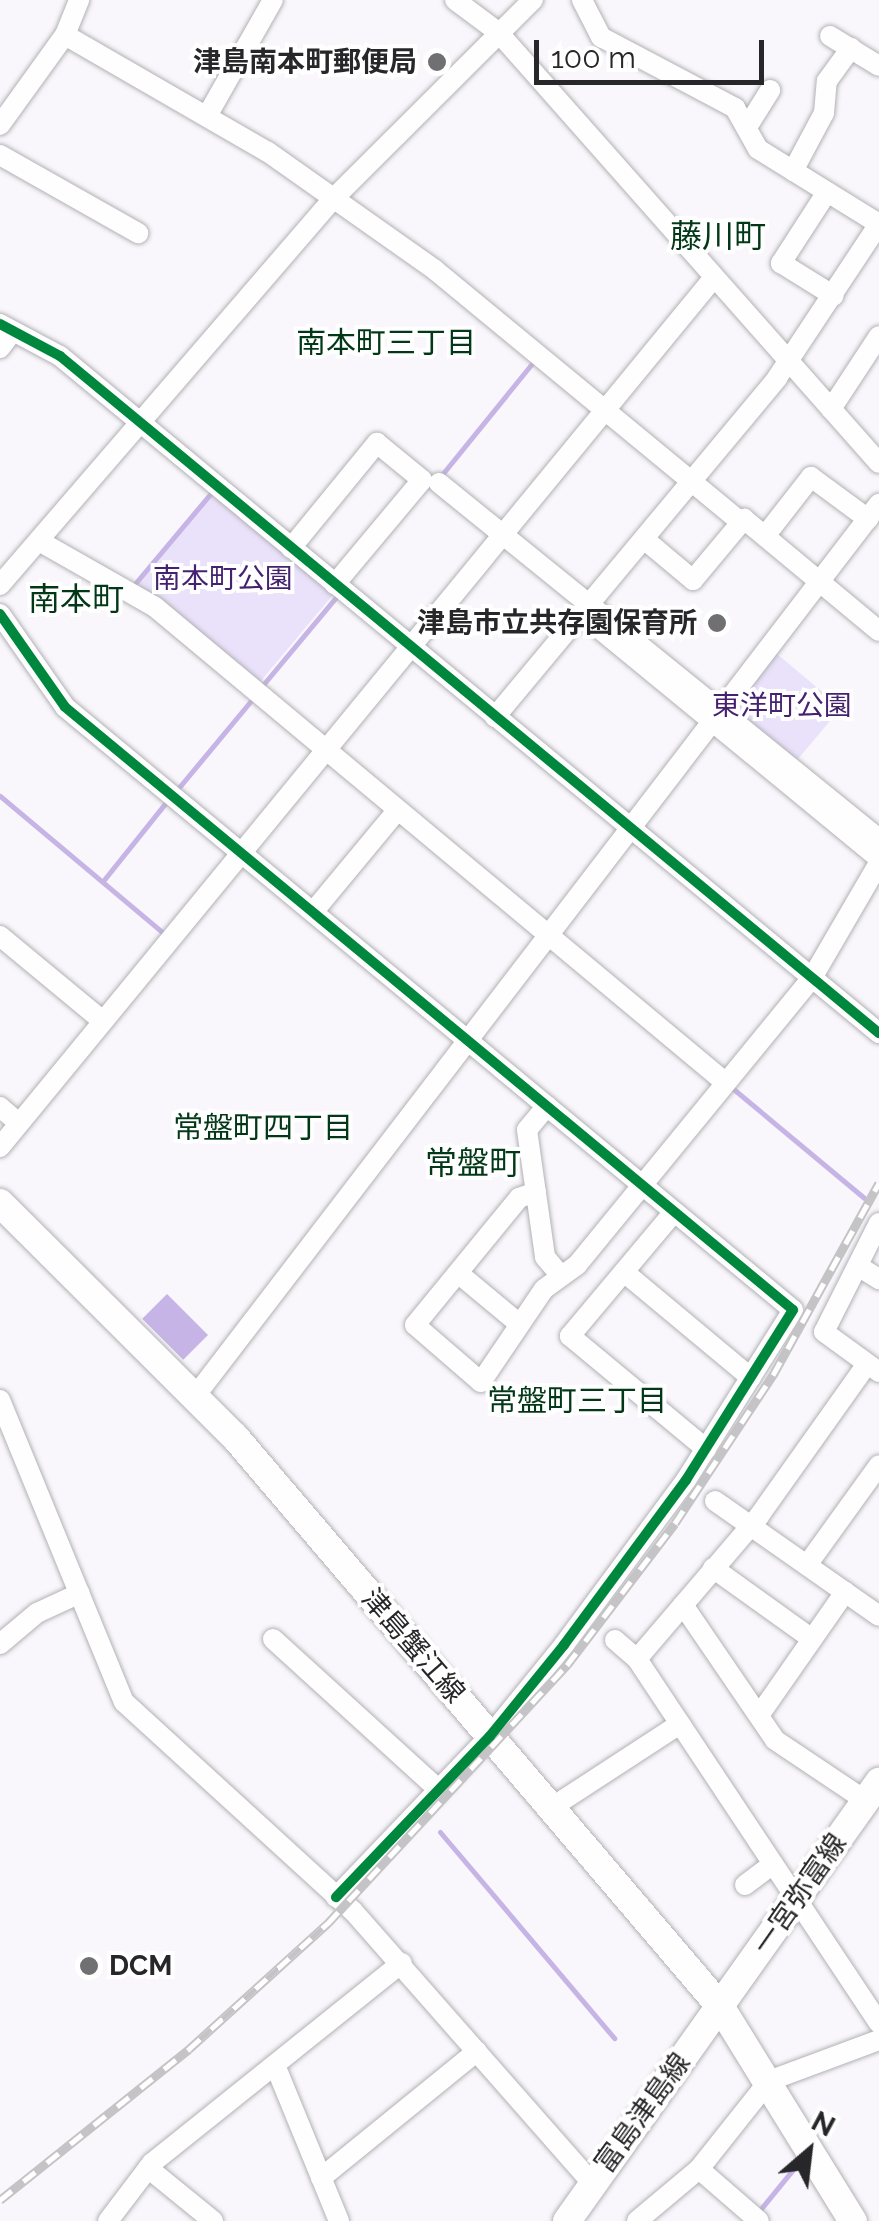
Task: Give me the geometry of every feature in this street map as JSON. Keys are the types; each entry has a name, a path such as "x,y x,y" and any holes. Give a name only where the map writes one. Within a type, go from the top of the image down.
{"main road":[{"name":"津島蟹江線","path":"0,1203 196,1395 720,2006 853,2221"},
{"name":"一宮弥富線","path":"720,2006 872,1791"},
{"name":"富島津島線","path":"566,2221 720,2006"}],"street":[{"path":"0,125 65,35 80,0"},
{"path":"207,116 274,0"},
{"path":"455,0 498,32 712,280 879,464"},
{"path":"0,586 332,200 532,0"},
{"path":"496,717 789,362 879,224 758,149 749,124 735,108 601,37 582,0"},
{"path":"65,35 207,116 435,270 742,522 875,620"},
{"path":"830,36 879,66"},
{"path":"793,171 824,112 827,81 850,48"},
{"path":"749,124 770,90"},
{"path":"0,155 138,233"},
{"path":"826,192 781,263 834,296"},
{"path":"0,1147 8,1114 100,1018 712,280"},
{"path":"4,334 60,356 879,1033"},
{"path":"831,409 879,336"},
{"path":"292,548 378,443 422,480 336,584"},
{"path":"196,1395 873,512 811,477 765,536"},
{"path":"439,482 498,537 585,608 879,839"},
{"path":"644,539 693,580 742,522"},
{"path":"39,541 154,606 321,750 726,1083"},
{"path":"0,614 65,707 793,1310 706,1449 490,1736 336,1897"},
{"path":"536,1192 519,1198 415,1325 480,1382 503,1354 516,1322 642,1186 812,978 879,861 717,715"},
{"path":"313,912 396,812"},
{"path":"0,936 100,1018"},
{"path":"547,1106 527,1130 546,1257 560,1276"},
{"path":"674,1212 570,1336 706,1449"},
{"path":"637,1659 684,1606 873,1368 824,1332 879,1224"},
{"path":"858,1266 879,1280"},
{"path":"624,1272 751,1378"},
{"path":"458,1273 516,1322"},
{"path":"0,1400 124,1702 402,1963 593,2184"},
{"path":"807,1566 879,1465"},
{"path":"715,1501 879,1616"},
{"path":"713,1568 812,1639"},
{"path":"760,1714 845,1592"},
{"path":"0,1644 37,1613 80,1594"},
{"path":"684,1606 775,1740 872,1791"},
{"path":"273,1639 439,1790"},
{"path":"615,1640 637,1659 879,2024"},
{"path":"550,1808 680,1724"},
{"path":"745,1884 773,1864"},
{"path":"108,2221 148,2168 402,1963"},
{"path":"638,2221 699,2170 769,2081 879,2040"},
{"path":"321,2178 478,2051"},
{"path":"275,2065 339,2221"},
{"path":"148,2168 213,2221"},
{"path":"699,2170 759,2221"}],"green space":[{"name":"南本町公園","path":"214,494 334,594 255,688 136,587"},
{"name":"東洋町公園","path":"776,653 841,708 795,762 730,707"}],"shaded area":[{"path":"167,1294 208,1335 183,1360 142,1319"}],"waterway":[{"path":"440,477 534,361"},
{"path":"133,586 211,493"},
{"path":"262,686 337,596"},
{"path":"176,791 250,702"},
{"path":"0,796 163,933"},
{"path":"103,881 167,801"},
{"path":"731,1087 864,1198"},
{"path":"440,1832 614,2038"},
{"path":"759,2211 795,2167"}],"railway":[{"path":"0,2200 189,2049 328,1923 567,1665 675,1523 773,1375 879,1183"}],"cycle path":[{"path":"0,324 60,356 879,1033"},
{"path":"0,614 65,707 793,1310 686,1480 564,1645 490,1736 336,1897"}],"place":[{"name":"津島南本町郵便局","path":"437,62"},
{"name":"津島市立共存園保育所","path":"717,623"},
{"name":"DCM","path":"89,1966"}],"district":[{"name":"藤川町","path":"718,236"},
{"name":"南本町三丁目","path":"386,343"},
{"name":"南本町","path":"76,599"},
{"name":"常盤町四丁目","path":"263,1128"},
{"name":"常盤町","path":"473,1163"},
{"name":"常盤町三丁目","path":"577,1401"}]}
